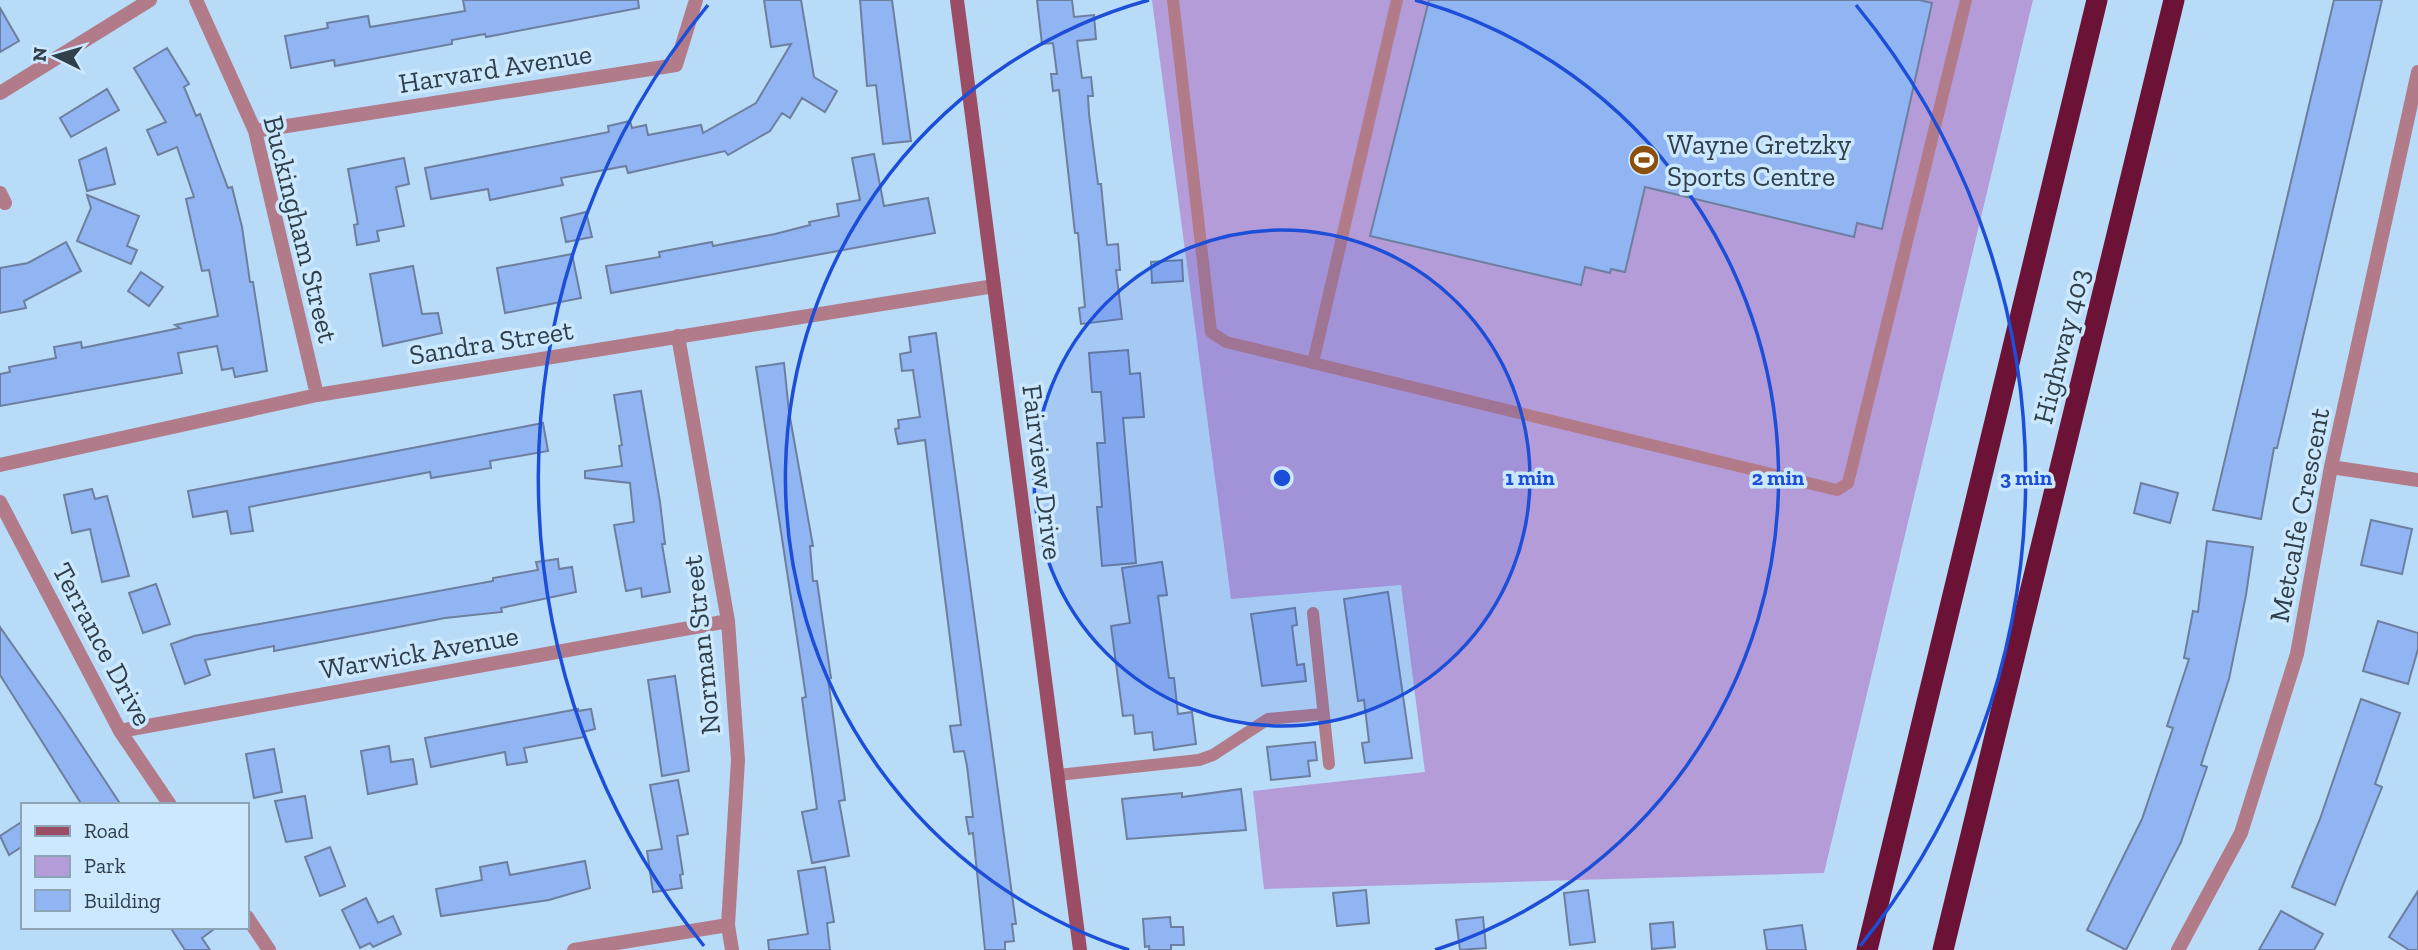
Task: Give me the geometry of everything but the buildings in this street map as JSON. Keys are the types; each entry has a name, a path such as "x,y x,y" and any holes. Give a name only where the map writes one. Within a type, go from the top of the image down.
{"highway":[{"name":"Highway 403","path":"1867,950 2097,0"},
{"name":"Highway 403","path":"1942,950 2174,0"}],"main road":[{"name":"Fairview Drive","path":"957,0 1080,950"}],"street":[{"path":"0,93 150,0"},
{"name":"Buckingham Street","path":"196,0 255,131 317,395"},
{"name":"Harvard Avenue","path":"255,131 676,65 696,0"},
{"name":"Metcalfe Crescent","path":"2178,950 2241,833 2297,654 2331,467 2418,72"},
{"name":"Sandra Street","path":"0,465 317,395 994,286"},
{"name":"Norman Street","path":"678,336 728,621 738,760 728,925 732,950"},
{"path":"2331,467 2418,480"},
{"name":"Terrance Drive","path":"0,502 120,731 169,803"},
{"name":"Warwick Avenue","path":"120,731 728,621"},
{"path":"248,918 270,950"},
{"path":"574,950 728,925"}],"lane":[{"path":"1174,0 1211,332 1226,342 1836,490 1847,482 1966,0"},
{"path":"1313,363 1397,0"},
{"path":"1313,613 1329,764"},
{"path":"1058,775 1199,760 1213,755 1268,719 1324,714"}],"green space":[{"path":"1152,0 2033,0 1824,873 1264,889 1253,791 1425,772 1401,585 1231,599"}],"place":[{"name":"Wayne Gretzky Sports Centre","path":"1644,160"}]}
